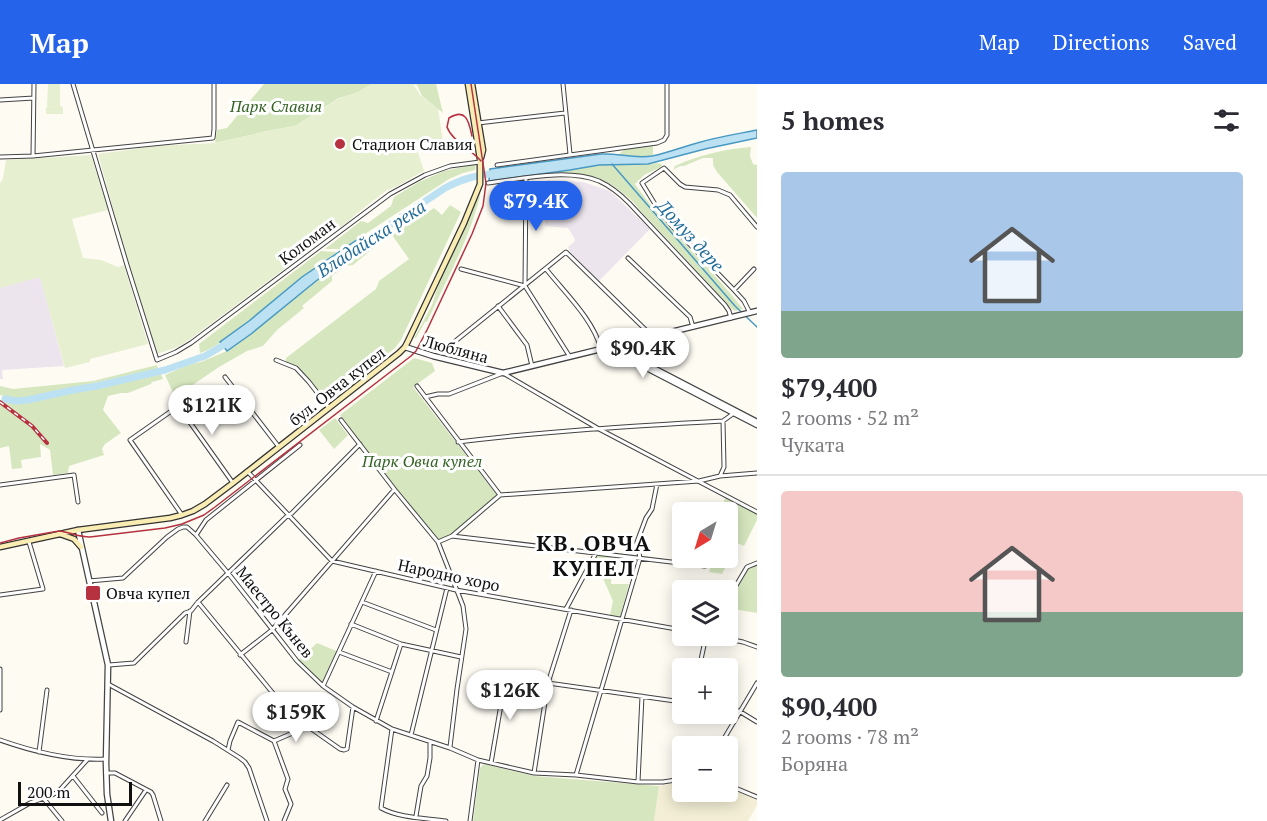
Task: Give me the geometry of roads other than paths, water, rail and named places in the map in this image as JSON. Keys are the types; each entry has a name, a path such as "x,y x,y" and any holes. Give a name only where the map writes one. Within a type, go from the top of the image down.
{"main road":[{"name":"бул. Овча купел","path":"0,547 78,530 182,515 193,511 233,483 399,353 405,347 481,183 470,84"},
{"path":"60,534 74,539 81,547"}],"street":[{"path":"33,156 34,84"},
{"path":"73,84 94,150"},
{"path":"0,157 33,156 213,138 214,84"},
{"path":"564,84 570,154"},
{"path":"497,165 657,143 664,140 667,135 667,84"},
{"path":"0,100 34,98"},
{"path":"476,123 565,113"},
{"name":"Коломан","path":"94,150 126,265 157,360 177,352 190,343 402,186 450,166 480,162"},
{"path":"749,313 744,301 658,209 642,183 664,168 685,187 718,190 730,195 757,227"},
{"path":"488,183 555,175 572,175 600,182 629,202 725,305 731,318"},
{"path":"526,178 525,286 570,357"},
{"path":"448,347 566,252 654,337"},
{"path":"628,258 690,317 693,327"},
{"path":"461,269 525,286"},
{"path":"546,269 587,320 596,334 601,350"},
{"path":"734,290 754,269"},
{"path":"498,306 526,345 532,366"},
{"name":"Любляна","path":"425,398 438,394 449,394 503,373 757,311"},
{"name":"Любляна","path":"405,347 503,373"},
{"path":"610,347 757,423"},
{"path":"610,347 757,423"},
{"path":"276,360 296,369 329,408"},
{"path":"503,373 599,429 757,512"},
{"path":"225,377 279,447"},
{"path":"417,386 500,495"},
{"path":"174,400 233,483"},
{"path":"177,407 130,440 182,515"},
{"path":"458,442 599,429 723,421 734,413"},
{"path":"341,420 394,490 438,542 463,606 466,629 450,748"},
{"path":"720,476 724,466 723,421"},
{"path":"108,665 134,663 360,444"},
{"path":"89,581 123,578 167,537 183,527 190,529 196,535 206,520 300,445"},
{"path":"248,471 332,561"},
{"path":"438,542 452,536 500,495 699,481 720,476 757,473"},
{"path":"0,485 74,476 78,502"},
{"path":"576,775 640,558 637,542 652,509 657,484"},
{"path":"240,655 272,630 394,490"},
{"path":"78,530 108,665 106,773 111,821"},
{"name":"Маестро Кънев","path":"196,535 297,661 323,686 376,721 478,760 534,773 638,782 672,781"},
{"path":"452,536 672,562"},
{"path":"0,595 43,589 28,540"},
{"path":"566,609 596,553"},
{"name":"Народно хоро","path":"332,561 456,590 672,628"},
{"path":"738,582 747,567 757,563"},
{"path":"323,686 376,571"},
{"path":"411,735 447,588"},
{"path":"198,602 280,703 340,750 347,749 352,707"},
{"path":"362,602 436,630"},
{"path":"186,642 190,610"},
{"path":"534,773 548,683 571,610"},
{"path":"351,624 401,644 462,657"},
{"path":"738,641 757,647"},
{"path":"376,721 401,644"},
{"path":"339,652 392,672"},
{"path":"0,669 0,710"},
{"path":"491,763 506,675 672,700"},
{"path":"725,736 757,683"},
{"path":"108,684 228,750 245,762 267,821"},
{"path":"39,752 47,690"},
{"path":"638,782 642,696"},
{"path":"739,711 757,722"},
{"path":"228,750 238,722 274,741 288,778 285,788 291,804 284,821"},
{"path":"274,741 295,732 303,723"},
{"path":"392,729 381,808 393,813 446,821"},
{"path":"0,740 64,758 106,759"},
{"path":"416,817 421,786 427,776 430,742"},
{"path":"0,820 30,802 58,792 87,760"},
{"path":"470,821 478,760"},
{"path":"106,773 115,773 153,795 161,821"},
{"path":"73,776 102,813"},
{"path":"205,821 227,785"},
{"path":"738,789 756,796 757,791"},
{"path":"125,821 146,790"},
{"path":"44,798 62,821"},
{"path":"9,815 14,821"},
{"path":"407,821 409,816"}],"water":[{"path":"757,130 757,138 648,164 599,165 489,181 490,169 601,154 652,156 712,139"},
{"path":"364,235 369,243 316,281 227,351 220,342 302,277"}],"waterway":[{"name":"Домуз дере","path":"612,164 735,306 757,327"},
{"name":"Владайска река","path":"361,244 445,188 471,178 498,173"},
{"name":"Владайска река","path":"5,399 28,400 165,370 205,356 229,342"}],"tram line":[{"path":"0,543 59,531 90,537 165,528 204,515 411,356 427,330 483,206 486,183 471,84"},
{"path":"472,136 468,122 463,115 449,118 447,127 449,132 481,161"}],"railway":[{"path":"0,402 32,426 47,443"}],"place":[{"name":"Стадион Славия","path":"340,144"},
{"name":"Овча купел","path":"93,593"}],"district":[{"name":"КВ. ОВЧА КУПЕЛ","path":"594,554"}],"park label":[{"name":"Парк Славия","path":"276,106"},
{"name":"Парк Овча купел","path":"422,461"}]}
